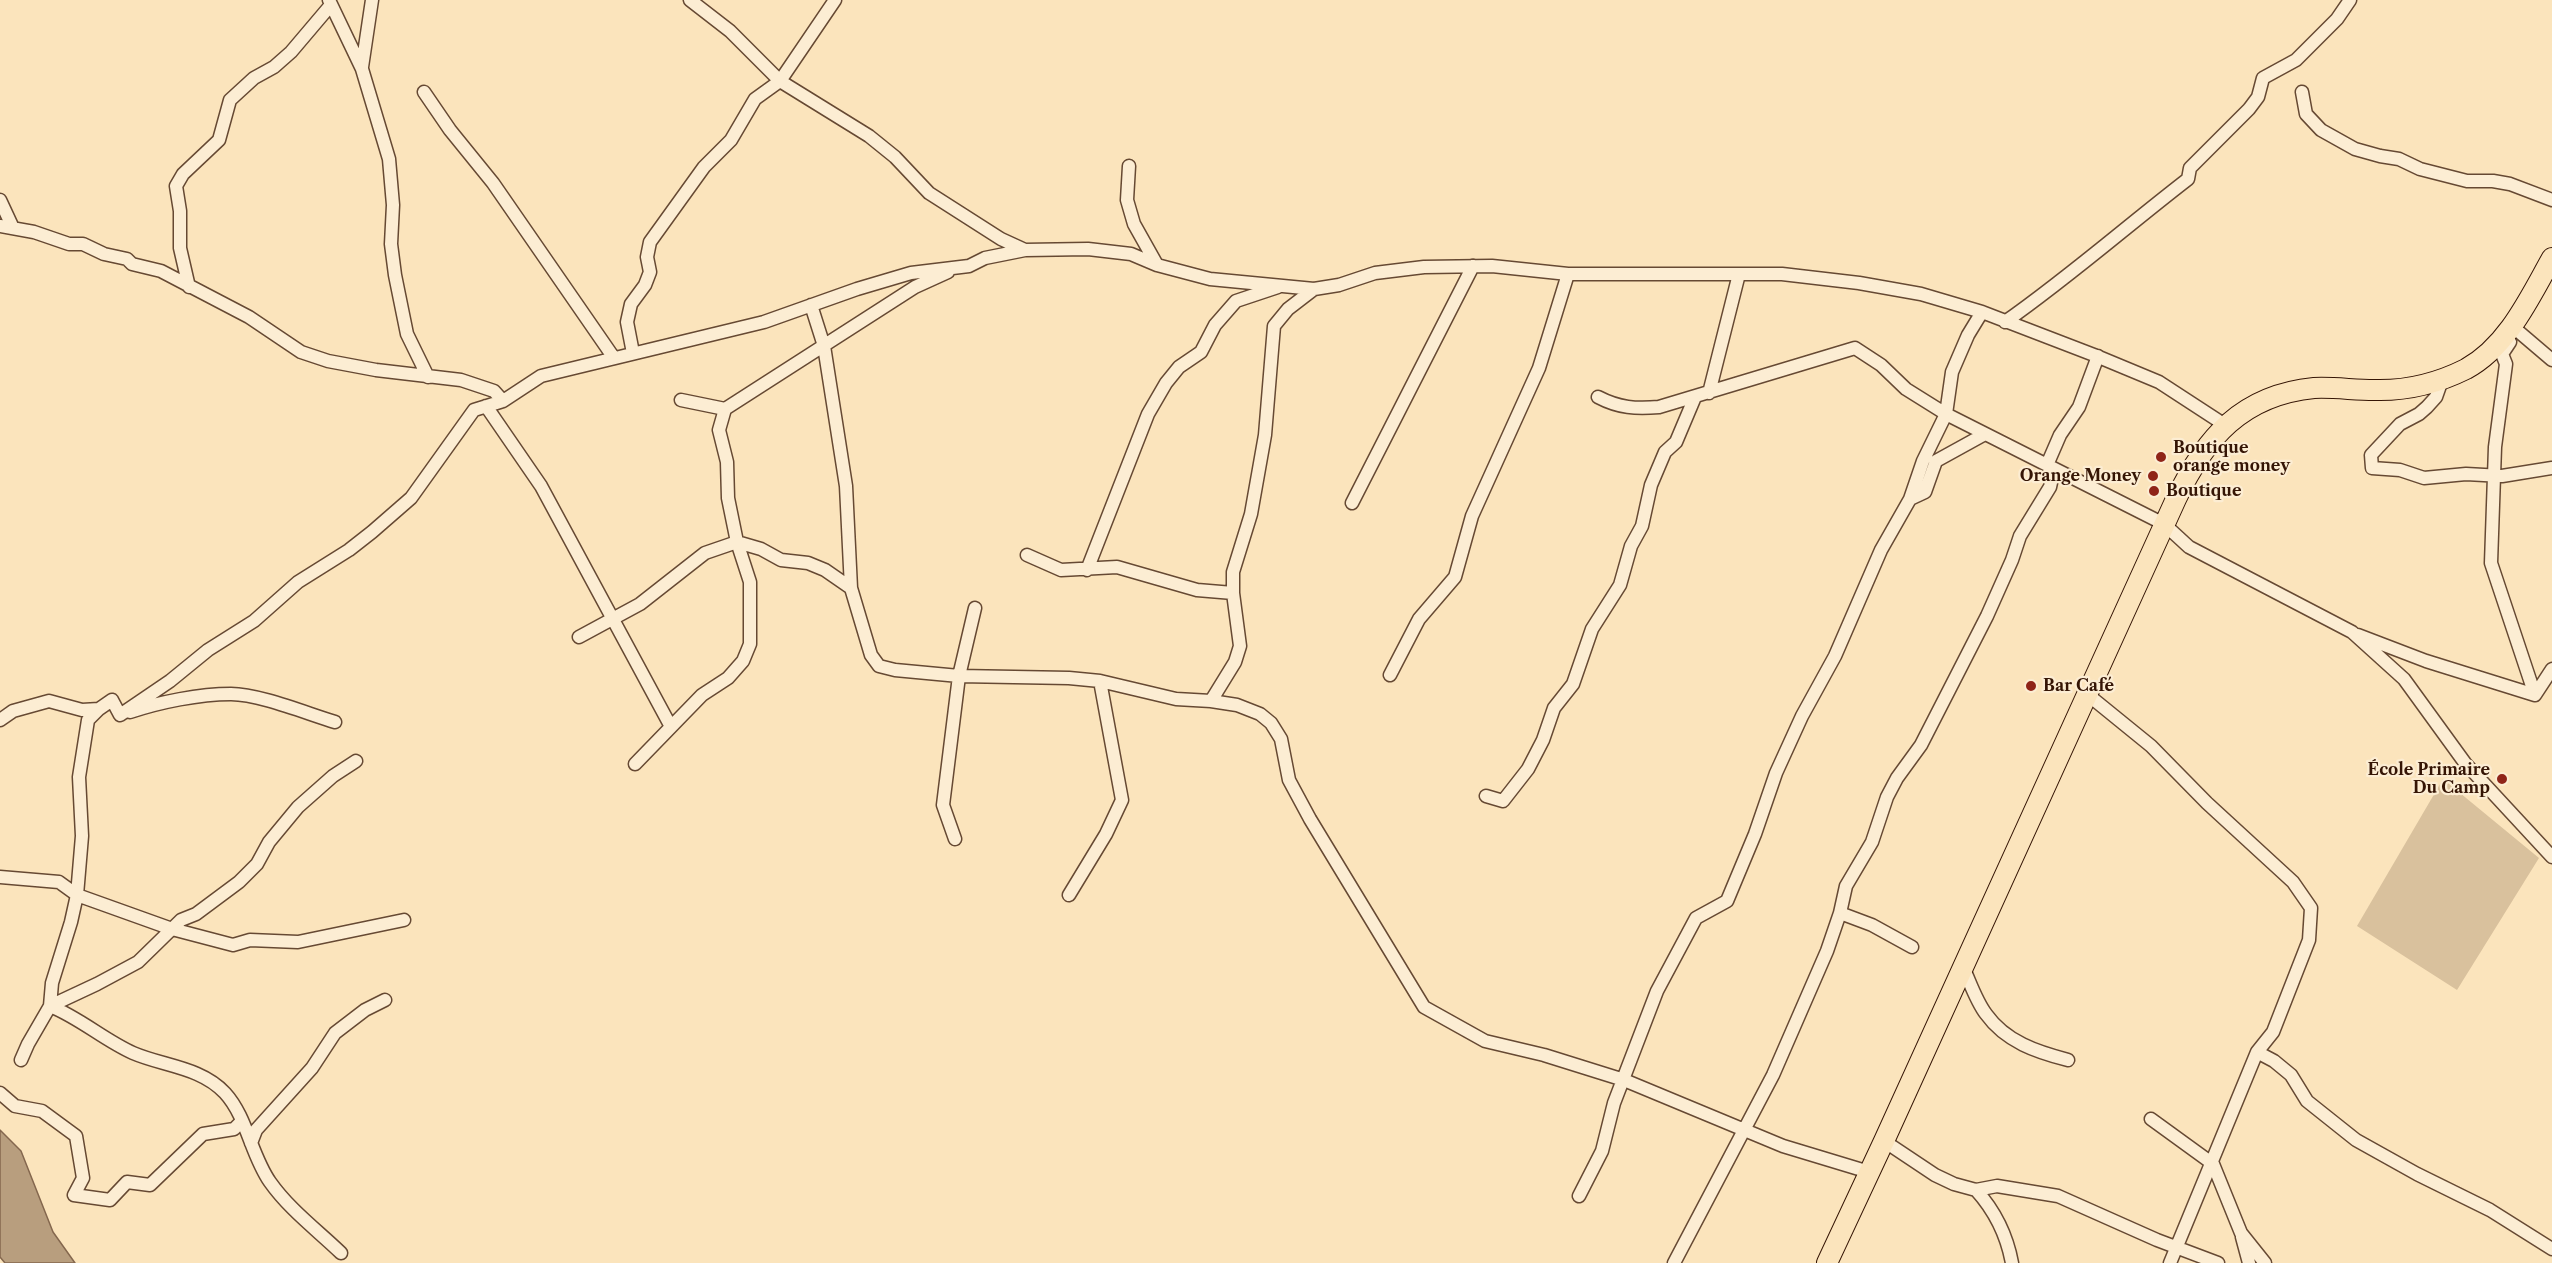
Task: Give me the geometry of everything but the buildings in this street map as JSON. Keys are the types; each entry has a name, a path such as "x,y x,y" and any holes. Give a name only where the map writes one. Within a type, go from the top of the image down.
{"highway":[{"path":"1827,1263 2187,475 2213,437 2225,425 2262,402 2284,394 2315,388 2375,390 2409,388 2442,380 2468,368 2515,329 2552,258"}],"street":[{"path":"362,69 372,0"},
{"path":"690,0 730,31 780,81 870,136 895,157 929,193 1001,239 1025,250"},
{"path":"633,353 627,322 631,304 645,285 650,272 647,257 650,242 704,167 731,140 755,99 780,81 834,0"},
{"path":"2005,322 2039,298 2188,180 2190,168 2249,109 2258,97 2263,78 2296,60 2337,19 2350,0"},
{"path":"189,287 180,248 180,211 176,186 183,174 219,140 230,100 254,78 274,68 291,52 330,3 340,19 362,69 389,159 393,205 391,244 395,275 407,334 428,377"},
{"path":"424,92 450,130 493,183 614,358"},
{"path":"2302,92 2306,114 2321,130 2355,149 2399,159 2420,169 2467,181 2493,181 2510,184 2552,200"},
{"path":"1128,166 1127,200 1134,224 1157,265"},
{"path":"0,200 14,228"},
{"path":"0,226 34,232 69,244 83,244 104,254 127,259 132,264 161,271 249,318 301,352 357,366 461,380 494,391 503,402"},
{"path":"635,764 670,725 702,695 728,678 743,662 750,644 750,582 737,542 728,498 727,462 719,430 725,409 915,287 985,258 1025,250 1088,249 1131,254 1157,265 1210,279 1314,289 1339,285 1375,273 1424,267 1473,266 1568,274 1782,274 1859,283 1920,294 1982,312 2098,356 2159,382 2225,425"},
{"path":"120,715 170,681 208,650 254,621 298,582 340,556 372,532 411,498 474,410 503,402 541,376 764,321 911,273 969,266"},
{"path":"1352,503 1473,266"},
{"path":"1390,675 1419,619 1455,577 1472,516 1539,368 1568,274"},
{"path":"1710,393 1739,274"},
{"path":"1088,570 1148,414 1166,383 1179,367 1201,352 1215,325 1236,301 1282,286"},
{"path":"1211,701 1235,662 1240,646 1233,593 1233,572 1251,514 1265,435 1274,326 1288,309 1314,289"},
{"path":"811,305 824,346 846,486 851,588 871,655 879,666 895,670 959,676 1069,678 1100,681 1176,699 1237,705 1260,714 1271,723 1281,739 1289,780 1310,819 1424,1007 1485,1041 1544,1055 1624,1080 1783,1146 1869,1172"},
{"path":"1579,1196 1602,1151 1614,1103 1657,991 1696,918 1727,901 1755,834 1776,773 1802,716 1835,656 1881,550 1910,499 1923,461 1946,414 1952,372 1982,312"},
{"path":"2535,695 2491,563 2496,437 2506,364 2502,354 2515,329 2552,360"},
{"path":"1598,397 1615,406 1636,409 1659,407 1855,348 1881,364 1906,389 1946,414 2164,525 2189,547 2352,632 2426,661 2535,695"},
{"path":"1674,1263 1773,1075 1827,951 1840,913 1846,886 1872,842 1887,797 1897,778 1921,745 1987,616 2009,569 2020,536 2050,487 2050,467 2060,435 2079,407 2098,356"},
{"path":"2442,380 2436,397 2427,407 2400,424 2371,455 2372,468 2400,470 2424,478 2466,474 2502,476 2550,471"},
{"path":"1486,796 1503,801 1528,769 1543,740 1554,708 1573,684 1592,629 1620,585 1631,546 1642,526 1651,485 1665,452 1676,442 1695,397"},
{"path":"681,400 725,409"},
{"path":"486,406 541,486 670,725"},
{"path":"1910,499 1925,492 1936,461 1985,434"},
{"path":"579,637 640,603 705,553 737,542 761,549 781,560 808,563 825,570 851,588"},
{"path":"1027,555 1061,570 1117,567 1197,590 1233,593"},
{"path":"955,839 943,805 959,676 975,608"},
{"path":"2352,632 2404,679 2465,763 2552,857"},
{"path":"2535,695 2552,669"},
{"path":"1069,895 1106,834 1122,800 1100,681"},
{"path":"120,715 158,703 232,694 276,704 335,722"},
{"path":"2087,694 2151,746 2207,803 2293,882 2311,908 2309,940 2273,1032 2257,1052 2170,1263"},
{"path":"21,1060 27,1044 50,1006 52,983 77,895 82,836 79,777 88,720 112,700 120,715"},
{"path":"0,720 13,711 49,701 82,710 99,709"},
{"path":"0,708 13,711"},
{"path":"50,1006 138,962 181,920 196,914 239,882 256,864 269,842 298,807 333,776 356,761"},
{"path":"0,877 59,882 77,895 172,929 233,945 250,940 298,942 404,920"},
{"path":"1840,913 1872,925 1912,947"},
{"path":"1963,967 1986,1014 2010,1037 2034,1051 2068,1060"},
{"path":"250,1143 256,1130 312,1068 335,1033 365,1010 385,1000"},
{"path":"50,1006 72,1015 132,1053 192,1071 223,1091 242,1121 269,1181 285,1200 341,1253"},
{"path":"2257,1052 2274,1061 2291,1075 2307,1101 2356,1140 2417,1174 2490,1210 2552,1249"},
{"path":"0,1092 15,1106 42,1111 76,1136 83,1178 74,1195 110,1200 127,1182 150,1185 203,1134 234,1129 242,1121"},
{"path":"2151,1119 2212,1164 2241,1233 2249,1263"},
{"path":"1884,1141 1935,1175 1954,1184 1976,1190 1998,1186 2058,1196 2218,1263"},
{"path":"1976,1190 1988,1203 2009,1242 2013,1263"},
{"path":"2241,1233 2265,1263"}],"shaded area":[{"path":"2443,779 2539,858 2457,990 2357,926"},
{"path":"0,1130 21,1151 53,1232 75,1263 5,1263 0,1257"}],"place":[{"name":"Boutique orange money","path":"2161,457"},
{"name":"Orange Money","path":"2153,476"},
{"name":"Boutique","path":"2154,491"},
{"name":"Bar Café","path":"2031,686"},
{"name":"École Primaire Du Camp","path":"2502,779"}]}
